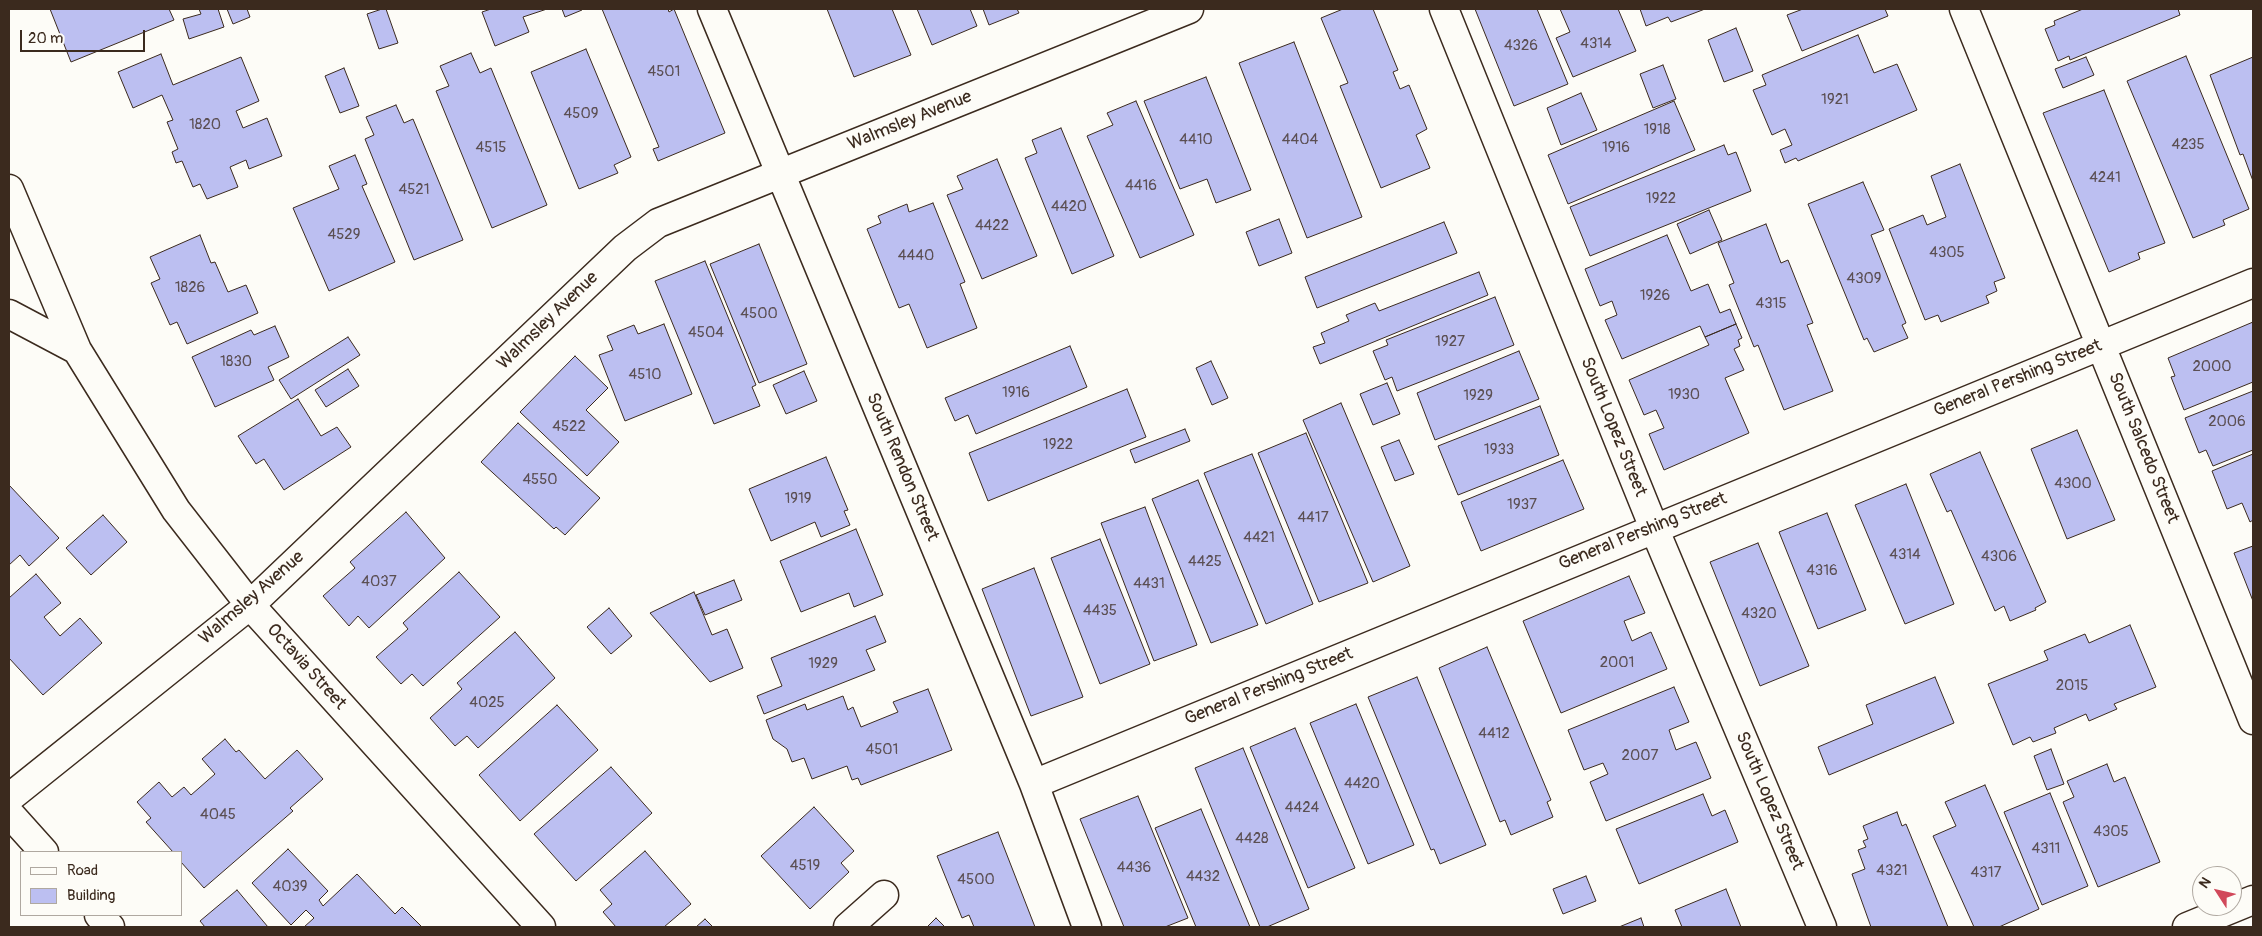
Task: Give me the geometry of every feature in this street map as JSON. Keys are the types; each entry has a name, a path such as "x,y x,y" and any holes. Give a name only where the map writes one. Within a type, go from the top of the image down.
{"street":[{"name":"South Rendon Street","path":"712,9 1034,784 1087,927"},
{"name":"Walmsley Avenue","path":"9,798 250,605 625,248 658,223 1189,9"},
{"name":"South Lopez Street","path":"1444,9 1654,528 1822,927"},
{"name":"South Salcedo Street","path":"1964,9 2253,720"},
{"name":"Octavia Street","path":"9,189 77,350 176,510 250,605 541,927"},
{"name":"General Pershing Street","path":"1034,784 2253,283"},
{"path":"9,314 77,350"},
{"path":"9,813 43,851"},
{"path":"848,927 884,895"},
{"path":"2188,927 2253,900"},
{"path":"100,916 110,927"}],"building":[{"path":"50,9 169,9 174,20 71,62"},
{"path":"199,9 218,9 224,27 189,39 183,19 201,14"},
{"path":"227,9 247,9 250,17 233,24"},
{"path":"386,9 398,43 379,49 367,14"},
{"path":"491,9 547,9 523,17 529,32 495,46 482,12"},
{"path":"562,9 582,9 582,10 565,17"},
{"path":"602,9 668,9 669,12 674,9 725,133 658,161 653,149 659,147"},
{"path":"827,9 892,9 911,55 854,77"},
{"path":"917,9 970,9 977,26 932,45"},
{"path":"983,9 1017,9 1019,13 989,25"},
{"path":"1343,9 1373,9 1398,70 1393,72 1400,89 1409,85 1427,129 1416,135 1430,168 1381,188 1340,86 1348,83 1321,18"},
{"path":"1475,9 1537,9 1568,84 1514,106"},
{"path":"1560,9 1618,9 1636,51 1573,77 1556,38 1570,32"},
{"path":"1640,9 1705,9 1671,22 1668,17 1646,26"},
{"path":"1803,9 1885,9 1888,16 1802,51 1787,15"},
{"path":"2083,9 2178,9 2180,15 2070,60 2069,56 2058,61 2045,29 2055,25 2054,21"},
{"path":"1736,28 1753,71 1724,82 1708,40"},
{"path":"1858,35 1874,73 1897,64 1917,110 1798,161 1796,158 1785,163 1780,150 1792,145 1785,129 1772,135 1753,90 1766,85 1762,75"},
{"path":"1294,42 1362,217 1307,238 1239,63"},
{"path":"586,49 631,157 614,165 618,173 579,189 531,72"},
{"path":"471,53 480,73 491,68 547,205 492,228 436,91 449,86 440,66"},
{"path":"161,54 173,85 241,57 259,101 236,111 243,128 267,118 282,156 249,169 246,160 230,167 238,187 207,199 200,184 193,187 182,161 176,163 172,152 178,149 167,122 173,120 162,95 133,108 118,72"},
{"path":"2186,56 2249,209 2223,220 2225,225 2193,238 2127,81"},
{"path":"2086,57 2094,75 2063,88 2055,69"},
{"path":"2253,57 2253,181 2243,154 2240,155 2210,75"},
{"path":"1663,65 1676,99 1653,108 1640,74"},
{"path":"344,68 359,106 340,113 325,76"},
{"path":"1206,77 1251,190 1216,203 1207,179 1180,189 1144,101"},
{"path":"2104,90 2165,243 2138,253 2140,259 2109,272 2043,113"},
{"path":"1581,93 1597,130 1561,145 1547,108"},
{"path":"1136,101 1194,235 1140,258 1087,136 1113,125 1107,113"},
{"path":"1674,101 1695,150 1568,204 1548,155"},
{"path":"396,105 404,123 413,119 463,240 414,260 365,139 374,135 366,117"},
{"path":"1061,128 1114,256 1072,274 1025,158 1037,153 1032,140"},
{"path":"1724,145 1728,155 1736,152 1751,191 1590,256 1570,207"},
{"path":"355,155 367,184 362,186 395,262 329,291 293,208 339,189 329,166"},
{"path":"997,159 1037,256 982,279 947,195 963,189 957,176"},
{"path":"1960,164 2005,278 1994,282 1997,291 1986,296 1989,303 1941,322 1938,315 1925,320 1889,229 1923,215 1927,225 1946,217 1931,176"},
{"path":"1863,182 1884,230 1871,235 1906,323 1902,325 1908,338 1874,352 1867,338 1864,340 1808,204"},
{"path":"933,203 965,282 960,284 977,328 927,348 909,304 899,308 867,229 881,223 878,216 907,204 909,212"},
{"path":"1709,210 1722,240 1690,254 1677,224"},
{"path":"1279,219 1292,253 1259,266 1246,232"},
{"path":"1444,222 1457,253 1317,308 1305,277"},
{"path":"1766,224 1781,263 1788,260 1813,323 1807,325 1833,391 1784,410 1758,345 1754,347 1729,285 1734,283 1718,243"},
{"path":"200,235 211,263 215,262 228,292 246,285 258,313 187,344 177,322 170,325 151,283 160,279 150,257"},
{"path":"1667,235 1691,291 1708,284 1720,313 1730,309 1736,324 1705,337 1700,326 1622,359 1605,320 1617,315 1612,301 1600,306 1585,269"},
{"path":"759,244 807,364 759,383 710,264"},
{"path":"705,261 756,385 752,387 760,406 714,424 655,281"},
{"path":"1479,272 1488,295 1320,364 1313,347 1325,343 1321,333 1349,321 1346,315 1375,303 1379,311"},
{"path":"1495,297 1514,345 1397,391 1392,377 1385,380 1373,351 1388,345 1386,340"},
{"path":"2253,322 2253,382 2184,410 2171,377 2175,376 2168,358"},
{"path":"664,324 692,394 625,421 599,355 613,350 607,336 634,325 638,334"},
{"path":"1736,324 1742,338 1738,340 1740,346 1734,349 1744,370 1725,378 1749,433 1664,470 1649,434 1664,428 1656,410 1644,415 1629,380 1709,345 1705,337"},
{"path":"275,326 289,357 268,367 274,380 215,407 192,357 251,330 254,335"},
{"path":"348,337 360,355 291,399 279,380"},
{"path":"1070,346 1087,387 976,434 968,415 955,421 945,398"},
{"path":"1519,351 1539,399 1435,440 1417,393"},
{"path":"575,356 608,388 586,410 619,442 587,476 520,412"},
{"path":"1211,361 1228,398 1212,405 1196,368"},
{"path":"348,369 359,386 326,407 315,390"},
{"path":"804,371 817,401 786,414 773,385"},
{"path":"1387,383 1400,414 1373,425 1360,394"},
{"path":"1127,389 1146,437 988,501 969,453"},
{"path":"2253,391 2253,450 2213,466 2206,450 2199,453 2185,418"},
{"path":"298,399 321,436 337,427 351,447 284,490 264,459 256,464 238,436"},
{"path":"1341,403 1410,566 1373,582 1303,420"},
{"path":"1540,406 1559,455 1458,495 1438,446"},
{"path":"518,423 600,498 565,535 556,527 554,529 481,462"},
{"path":"1185,429 1190,441 1135,463 1130,450"},
{"path":"2077,430 2115,520 2067,539 2031,449"},
{"path":"1306,433 1368,583 1319,602 1258,453"},
{"path":"1399,440 1414,474 1395,481 1381,447"},
{"path":"1980,452 2046,602 2035,608 2036,610 2010,621 2004,606 1995,611 1951,510 1947,512 1930,474"},
{"path":"1252,454 1313,604 1266,624 1204,473"},
{"path":"2253,454 2253,520 2250,522 2242,503 2227,509 2212,471"},
{"path":"826,457 848,510 844,511 850,525 821,537 815,522 771,541 749,489"},
{"path":"1563,460 1584,509 1481,551 1461,502"},
{"path":"1198,480 1258,625 1211,643 1152,499"},
{"path":"1906,484 1954,604 1905,624 1855,505"},
{"path":"9,485 59,538 29,566 20,555 9,565"},
{"path":"1145,507 1197,645 1154,661 1101,523"},
{"path":"406,512 445,558 369,628 358,616 349,626 323,596 355,568 350,562"},
{"path":"1827,513 1866,610 1818,629 1779,532"},
{"path":"103,515 127,542 91,575 66,548"},
{"path":"856,529 883,595 854,607 849,593 801,612 780,561"},
{"path":"1100,539 1150,664 1100,684 1051,558"},
{"path":"1758,543 1809,666 1760,686 1710,562"},
{"path":"2253,546 2253,601 2234,553"},
{"path":"1034,568 1083,697 1031,716 982,589"},
{"path":"459,572 500,617 423,686 412,674 401,684 376,657 408,629 403,623"},
{"path":"36,574 61,603 44,617 60,636 80,618 102,643 43,695 9,658 9,598"},
{"path":"1629,576 1645,613 1624,621 1632,641 1651,632 1667,669 1561,713 1523,621"},
{"path":"734,580 742,600 705,615 696,595"},
{"path":"694,592 712,635 727,629 743,668 710,682 650,613"},
{"path":"609,608 632,636 611,654 587,627"},
{"path":"875,616 886,642 866,650 875,670 764,714 757,696 782,686 771,658"},
{"path":"2130,625 2156,687 2114,704 2117,709 2089,721 2086,714 2054,728 2056,733 2033,742 2030,737 2013,745 1988,684 2048,660 2044,651 2085,634 2089,643"},
{"path":"515,632 555,678 478,748 467,736 455,746 430,718 462,689 457,683"},
{"path":"1487,647 1551,800 1547,802 1553,817 1511,835 1505,820 1500,822 1439,668"},
{"path":"1417,677 1486,845 1440,864 1434,849 1431,850 1368,697"},
{"path":"1935,677 1954,723 1829,775 1818,747 1873,724 1866,705"},
{"path":"1674,687 1689,722 1669,730 1676,750 1696,742 1711,778 1606,821 1590,782 1608,774 1603,763 1584,770 1568,730"},
{"path":"928,689 952,750 861,785 858,778 852,780 847,766 812,779 804,758 792,762 787,749 773,739 766,720 805,704 807,710 843,696 848,710 853,707 861,727 898,712 893,702"},
{"path":"1356,704 1414,845 1368,864 1310,723"},
{"path":"557,705 598,750 520,821 479,775"},
{"path":"1295,728 1355,868 1308,888 1250,747"},
{"path":"225,739 236,752 239,750 265,779 297,750 323,779 290,808 293,811 204,888 182,863 182,851 172,851 146,822 151,818 137,802 159,782 172,797 184,787 191,795 215,774 202,759"},
{"path":"1243,748 1309,909 1267,927 1260,927 1195,768"},
{"path":"2051,749 2064,784 2047,790 2034,756"},
{"path":"2107,764 2114,782 2125,777 2160,862 2098,887 2063,802 2074,797 2067,781"},
{"path":"611,767 652,813 576,881 534,834"},
{"path":"1985,785 2039,909 1999,927 1974,927 1933,836 1956,826 1945,802"},
{"path":"2050,793 2088,886 2042,905 2004,812"},
{"path":"1703,794 1712,816 1725,810 1738,842 1639,884 1616,829"},
{"path":"1138,796 1188,918 1165,927 1124,927 1080,819"},
{"path":"814,807 854,851 841,863 849,872 810,909 761,856"},
{"path":"1201,809 1250,927 1196,927 1155,828"},
{"path":"1897,812 1902,826 1906,824 1948,927 1871,927 1852,874 1865,869 1858,850 1866,847 1863,841 1868,839 1863,826"},
{"path":"998,832 1035,927 974,927 969,915 962,918 937,856"},
{"path":"288,849 328,891 319,900 323,906 357,874 395,914 402,907 422,927 304,927 314,918 306,910 291,925 252,883"},
{"path":"645,851 691,904 664,927 616,927 603,912 612,904 600,890"},
{"path":"1586,876 1596,901 1563,914 1553,889"},
{"path":"1726,889 1741,927 1682,927 1675,910"},
{"path":"237,890 268,927 205,927 200,921"},
{"path":"936,918 945,927 927,927"},
{"path":"1641,918 1644,927 1619,927"},
{"path":"705,919 713,927 696,927"}]}
